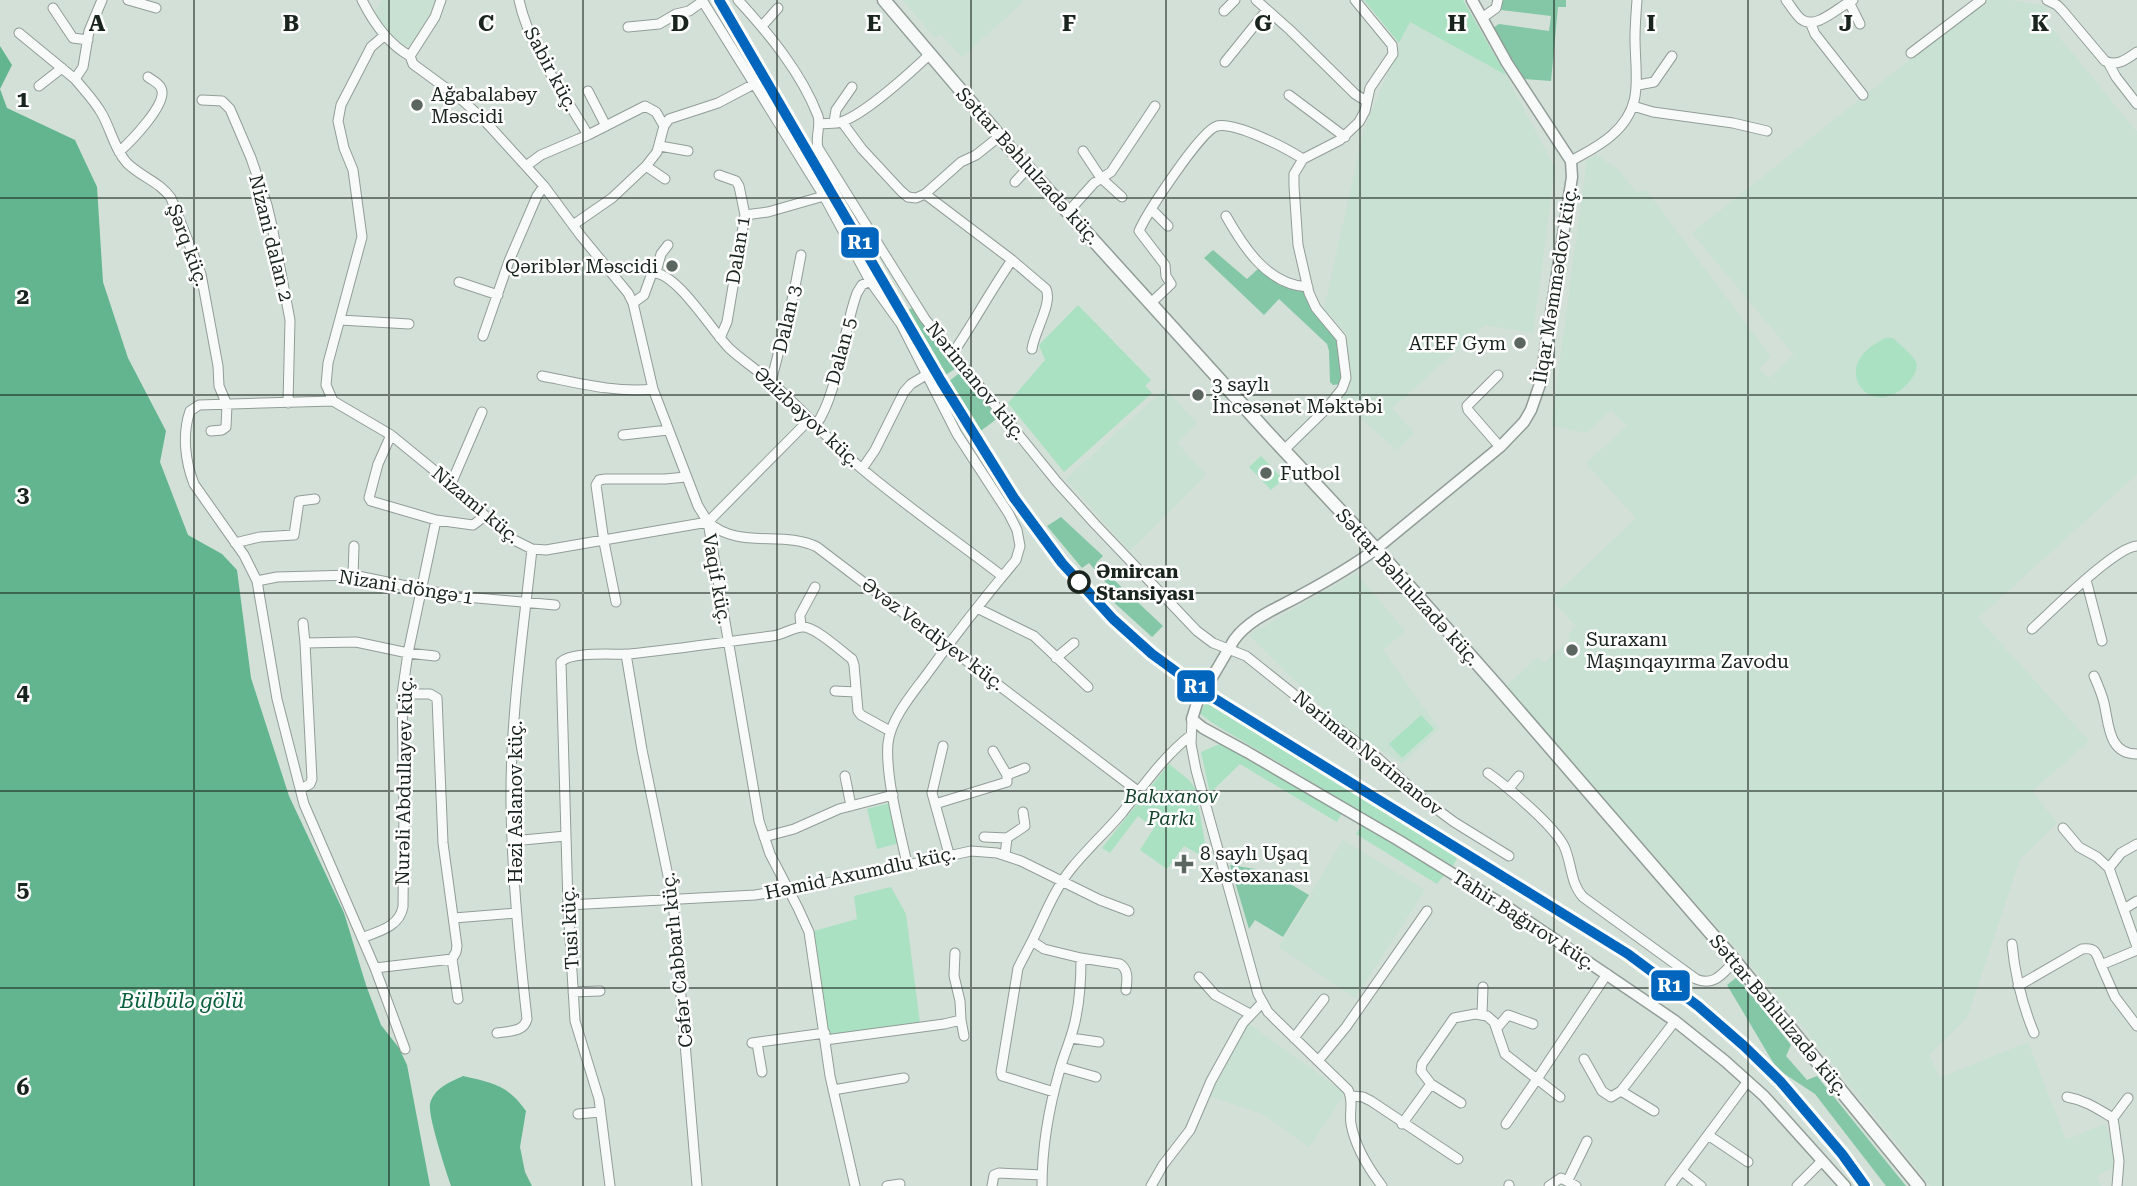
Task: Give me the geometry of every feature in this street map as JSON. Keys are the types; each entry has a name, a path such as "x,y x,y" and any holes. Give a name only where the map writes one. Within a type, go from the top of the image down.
{"main road":[{"name":"Səttar Bəhlulzadə küç.","path":"884,0 1028,168 1499,687 1735,961 1919,1186"}],"street":[{"path":"75,79 83,67 89,31 102,0"},
{"path":"128,0 156,8"},
{"name":"Vaqif küç.","path":"362,0 393,45 410,56 413,64 479,114 544,186 634,303 653,389 686,477 701,513 708,522 764,836 809,932 833,1090 855,1186"},
{"path":"410,56 435,17 441,0"},
{"name":"Sabir küç.","path":"519,0 525,21 548,67 588,135"},
{"name":"Nərimanov küç.","path":"738,0 762,26 801,83 817,116 819,124 816,141 822,154 913,301 1044,467 1095,524 1197,631 1213,643 1229,648"},
{"path":"1224,10 1235,0"},
{"path":"1256,0 1355,94 1366,101"},
{"path":"1284,450 1331,403 1342,389 1346,378 1341,338 1316,308 1308,287 1298,245 1294,186 1297,167 1303,159 1334,145 1345,137 1363,116 1370,88 1393,54 1391,45 1354,0"},
{"name":"İlqar Məmmədov küç.","path":"1192,719 1194,709 1229,648 1238,634 1250,623 1376,549 1500,447 1528,416 1540,384 1572,177 1570,161 1507,63 1472,0"},
{"path":"1482,18 1496,8 1498,0"},
{"path":"1570,161 1613,134 1633,106 1638,85 1635,38 1637,0"},
{"path":"1786,0 1800,18 1811,22 1821,20 1851,1 1860,24"},
{"path":"1911,53 1981,0"},
{"path":"2047,0 2060,2 2137,104"},
{"path":"628,27 659,24 676,14 697,7 703,1"},
{"name":"Nərimanov küç.","path":"703,1 824,196 870,281 901,324 957,434 1009,514 1017,530 1020,546 1016,559 1002,576"},
{"path":"53,8 73,38 88,40"},
{"path":"762,26 778,8"},
{"path":"1225,62 1266,10"},
{"path":"1811,22 1815,34 1863,95"},
{"name":"Şərq küç.","path":"19,33 75,79 102,114 126,162 165,190 171,198 201,274 218,366 219,386 227,405"},
{"path":"384,35 371,47 338,114 344,148 353,170 362,237 326,372 326,384 333,401 199,405 190,411 187,420 186,460 201,496 251,567 257,581 277,699 304,804 375,968 405,1049"},
{"path":"2109,64 2119,63 2137,52"},
{"path":"819,124 838,122 871,103 930,54"},
{"path":"1638,85 1654,82 1672,55"},
{"path":"39,86 62,68"},
{"path":"119,152 140,133 161,99 163,91 160,86 148,78"},
{"path":"573,225 612,198 646,166 660,146 664,125 669,119 718,103 754,84"},
{"path":"852,87 835,110 838,122 908,197 916,198 925,194 961,162 976,155 1000,136"},
{"path":"588,91 606,126"},
{"path":"1289,95 1345,137"},
{"name":"Nizani dalan 2","path":"202,100 222,101 230,109 267,205 290,320 288,403"},
{"path":"526,166 541,155 645,106 656,112 664,125"},
{"path":"1068,212 1101,178 1111,172 1155,106"},
{"path":"1633,106 1653,112 1733,123 1766,131"},
{"path":"1152,303 1171,284 1166,276 1165,265 1139,230 1181,165 1209,131 1221,126 1247,131 1303,159"},
{"path":"660,146 688,151"},
{"path":"1083,152 1101,178 1122,197"},
{"path":"646,166 665,179"},
{"path":"1015,181 1028,168"},
{"name":"Dalan 1","path":"719,175 736,181 745,215 727,323 720,338"},
{"path":"483,336 506,268 524,224 544,186"},
{"path":"925,194 1012,260 1038,281 1049,294 1032,349"},
{"path":"745,215 768,212 824,196"},
{"path":"1152,210 1168,226"},
{"path":"1226,216 1241,242 1273,275 1288,284 1308,287"},
{"path":"634,303 644,295 650,276 656,272 661,254 668,245"},
{"name":"Dalan 3","path":"771,382 801,255"},
{"path":"953,353 1012,260"},
{"name":"Əzizbəyov küç.","path":"656,272 667,277 731,349 771,382 862,469 1002,576"},
{"name":"Dalan 5","path":"813,422 823,413 857,293 862,285 870,281"},
{"path":"459,282 498,295"},
{"path":"340,320 409,324"},
{"path":"1498,374 1467,405 1468,410 1500,447"},
{"path":"862,469 875,450 904,392 926,375"},
{"path":"542,376 610,388 636,391 653,389"},
{"name":"Nizami küç.","path":"333,401 391,435 451,484 508,537 532,549 561,549 708,522"},
{"path":"211,431 226,427 227,405"},
{"path":"451,484 482,412"},
{"path":"708,522 813,422"},
{"path":"623,435 668,430"},
{"path":"391,435 378,464 369,498 371,501 436,520 473,525 485,516"},
{"path":"616,602 596,485 599,480 686,477"},
{"path":"235,543 260,537 294,535 299,501 315,499"},
{"name":"Nurəli Abdullayev küç.","path":"362,938 395,923 403,908 401,694 436,520"},
{"name":"Əvəz Verdiyev küç.","path":"708,522 717,530 737,537 804,542 817,547 1139,792"},
{"path":"353,575 354,546"},
{"path":"2032,628 2105,563 2131,546 2137,546"},
{"name":"Həzi Aslanov küç.","path":"497,1033 522,1028 527,1019 518,946 511,803 515,709 532,549"},
{"name":"Nizani döngə 1","path":"257,581 277,577 353,575 455,596 555,605"},
{"path":"907,864 888,757 890,731 915,690 1002,576"},
{"path":"2087,580 2102,641"},
{"path":"801,627 800,615 815,587"},
{"path":"976,608 1034,636 1088,687"},
{"path":"301,789 310,784 312,779 303,624"},
{"path":"626,654 777,636 801,627 812,630 852,659 856,706 861,715 890,731"},
{"path":"306,642 356,642 435,656"},
{"path":"1056,658 1074,643"},
{"name":"Nəriman Nərimanov","path":"1229,648 1251,660 1379,760 1423,799 1509,856"},
{"name":"Tusi küç.","path":"610,1186 597,1091 578,1033 573,992 560,667 564,658 626,654"},
{"name":"Cəfər Cabbarlı küç.","path":"626,654 642,750 673,900 697,1186"},
{"path":"2094,676 2104,702 2114,744 2122,750 2137,754"},
{"path":"835,691 856,692"},
{"path":"401,694 430,694 437,698 441,809 457,946 452,959 458,999"},
{"path":"1192,719 1191,735 1196,770 1262,1003 1351,1096 1353,1131 1380,1185"},
{"name":"Tahir Bağırov küç.","path":"1192,719 1203,728 1452,872 1675,1021 1748,1081 1789,1122 1845,1186"},
{"path":"1054,1092 1003,1076 1001,1072 1018,968 1063,881 1172,750 1191,735"},
{"path":"943,746 932,793 949,854"},
{"path":"935,804 1005,784 1007,775 993,751"},
{"path":"1007,775 1025,768"},
{"path":"1488,773 1509,788 1557,836 1564,847 1577,889 1583,897 1703,982 1714,981 1735,961"},
{"path":"845,776 851,806"},
{"path":"1509,788 1519,776"},
{"path":"764,836 794,830 839,809 893,795"},
{"path":"984,837 1007,838 1026,826 1023,812"},
{"path":"2063,828 2079,847 2097,857 2109,868 2137,949 2101,965"},
{"path":"512,841 566,835"},
{"path":"1005,855 1007,838"},
{"path":"2109,868 2121,853 2137,844"},
{"name":"Həmid Axumdlu küç.","path":"568,905 755,895 971,851 1005,855 1021,861 1129,911"},
{"path":"2124,909 2137,901"},
{"path":"1318,1061 1346,1027 1427,911"},
{"path":"454,918 516,913"},
{"path":"1032,941 1044,949 1120,964 1127,971 1126,990"},
{"path":"2012,944 2018,985 2034,1033"},
{"path":"2018,985 2082,949 2090,948 2095,951 2115,997 2137,1026"},
{"path":"955,953 954,976 964,1036"},
{"path":"1042,1186 1046,1132 1054,1092 1080,999 1081,958"},
{"path":"375,968 452,959"},
{"path":"1506,1124 1606,974"},
{"path":"1199,977 1215,995 1250,1014"},
{"path":"1482,1014 1483,987"},
{"path":"573,992 600,991"},
{"path":"1294,1038 1324,999"},
{"path":"1151,1186 1163,1165 1190,1130 1211,1081 1250,1014 1262,1003"},
{"path":"1461,1103 1431,1084 1421,1071 1422,1064 1450,1022 1460,1016 1482,1014 1494,1022 1505,1054 1560,1097"},
{"path":"1497,1028 1508,1015 1533,1024"},
{"path":"762,1072 755,1043 961,1020"},
{"path":"1584,1059 1606,1095 1611,1097 1621,1091 1675,1021"},
{"path":"1071,1038 1099,1042"},
{"path":"1061,1066 1096,1077"},
{"path":"833,1090 904,1079"},
{"path":"1670,1186 1748,1081"},
{"path":"1402,1124 1431,1084"},
{"path":"1621,1091 1654,1111"},
{"path":"1351,1096 1371,1101 1458,1159"},
{"path":"2067,1097 2080,1099 2113,1118"},
{"path":"2117,1186 2119,1161 2113,1118 2128,1098"},
{"path":"578,1114 600,1112"},
{"path":"1708,1135 1748,1162"},
{"path":"1549,1186 1561,1178 1572,1183 1587,1141"},
{"path":"1797,1186 1822,1161"},
{"path":"1682,1171 1701,1186"},
{"path":"992,1186 995,1175 999,1173 1042,1175"},
{"path":"887,1186 900,1184"}],"shaded area":[{"path":"382,0 437,0 435,8 410,46 401,45 382,26 375,12"},
{"path":"903,0 1023,2 962,57 941,34 935,38"},
{"path":"1502,0 1566,0 1566,7 1558,7 1551,81 1524,79 1493,28 1499,24 1549,31 1551,16 1501,10"},
{"path":"1985,0 2011,0 2050,7 2041,15 2137,132 2137,474 1978,618 2089,741 2032,791 2057,823 2020,859 1967,1018 1929,1055 1940,1078 2028,1042 2066,1140 2105,1124 2116,1154 2113,1167 2097,1176 2101,1186 1931,1186 1780,998 1505,687 1538,657 1544,663 1571,638 1568,634 1576,626 1551,599 1636,518 1586,463 1627,426 1611,410 1588,433 1551,426 1587,160 1596,155 1618,169 1637,193 1646,190 1771,357 1759,369 1769,378 1794,355 1692,233"},
{"path":"1409,22 1506,75 1555,168 1533,333 1485,325 1392,408 1414,433 1397,450 1340,400 1351,387 1347,334 1324,309 1364,130"},
{"path":"1213,250 1247,279 1259,268 1279,285 1304,291 1314,311 1336,334 1341,384 1333,385 1330,382 1327,344 1279,299 1264,315 1204,258"},
{"path":"912,308 958,367 944,376 904,312"},
{"path":"962,371 998,418 978,433 948,382"},
{"path":"1165,389 1197,423 1177,443 1206,475 1130,551 1066,479"},
{"path":"1061,517 1103,556 1096,563 1163,626 1152,637 1109,598 1114,592 1089,563 1082,568 1047,526"},
{"path":"1356,573 1405,631 1383,650 1439,729 1403,763 1345,730 1249,635"},
{"path":"1343,840 1425,890 1355,998 1279,947"},
{"path":"1230,865 1268,871 1309,895 1283,937 1255,920 1249,929"},
{"path":"1737,977 1791,1045 1786,1056 1807,1080 1817,1076 1906,1186 1886,1186 1815,1094 1777,1069 1727,985"},
{"path":"1248,1023 1345,1093 1309,1147 1263,1114 1210,1096"}],"green space":[{"path":"1364,0 1463,0 1506,75 1410,22 1399,43"},
{"path":"1078,305 1151,380 1145,386 1152,393 1064,472 1008,403 1045,360 1039,345"},
{"path":"1885,338 1893,338 1914,359 1917,367 1909,382 1896,393 1884,397 1873,396 1864,391 1856,372 1859,361 1867,350"},
{"name":"Futbol","path":"1261,456 1283,479 1271,490 1249,467"},
{"path":"1206,703 1458,856 1453,866 1214,724 1199,713"},
{"path":"1421,715 1434,729 1402,758 1389,744"},
{"path":"1222,743 1342,813 1337,822 1240,764 1210,793 1201,752"},
{"name":"Bakıxanov Parkı","path":"1169,764 1195,788 1207,854 1204,857 1184,846 1167,869 1140,850 1154,828 1138,816 1110,853 1102,848"},
{"path":"890,803 899,843 877,849 867,809"},
{"path":"1362,825 1444,875 1437,884 1356,834"},
{"path":"891,887 906,914 920,1023 829,1035 814,931 857,919 854,896"}],"water":[{"path":"0,46 12,65 0,89"},
{"name":"Bülbülə gölü","path":"0,89 7,108 75,140 97,187 103,282 128,358 166,431 160,462 188,535 222,554 237,570 251,678 289,796 344,913 381,1025 399,1048 407,1065 430,1186 0,1186"},
{"path":"463,1076 499,1086 513,1096 526,1111 520,1147 525,1172 532,1186 451,1186 434,1132 430,1104 439,1090"}],"transit line":[{"name":"R1","path":"719,0 941,381 1014,498 1062,563 1113,619 1152,654 1204,692 1628,954 1698,1006 1780,1081 1842,1154 1865,1186"}],"place":[{"name":"Ağabalabəy Məscidi","path":"417,105"},
{"name":"Qəriblər Məscidi","path":"672,266"},
{"name":"ATEF Gym","path":"1520,343"},
{"name":"3 saylı İncəsənət Məktəbi","path":"1198,395"},
{"name":"Futbol","path":"1266,473"},
{"name":"Əmircan Stansiyası","path":"1079,582"},
{"name":"Suraxanı Maşınqayırma Zavodu","path":"1572,650"},
{"name":"8 saylı Uşaq Xəstəxanası","path":"1184,864"}]}
